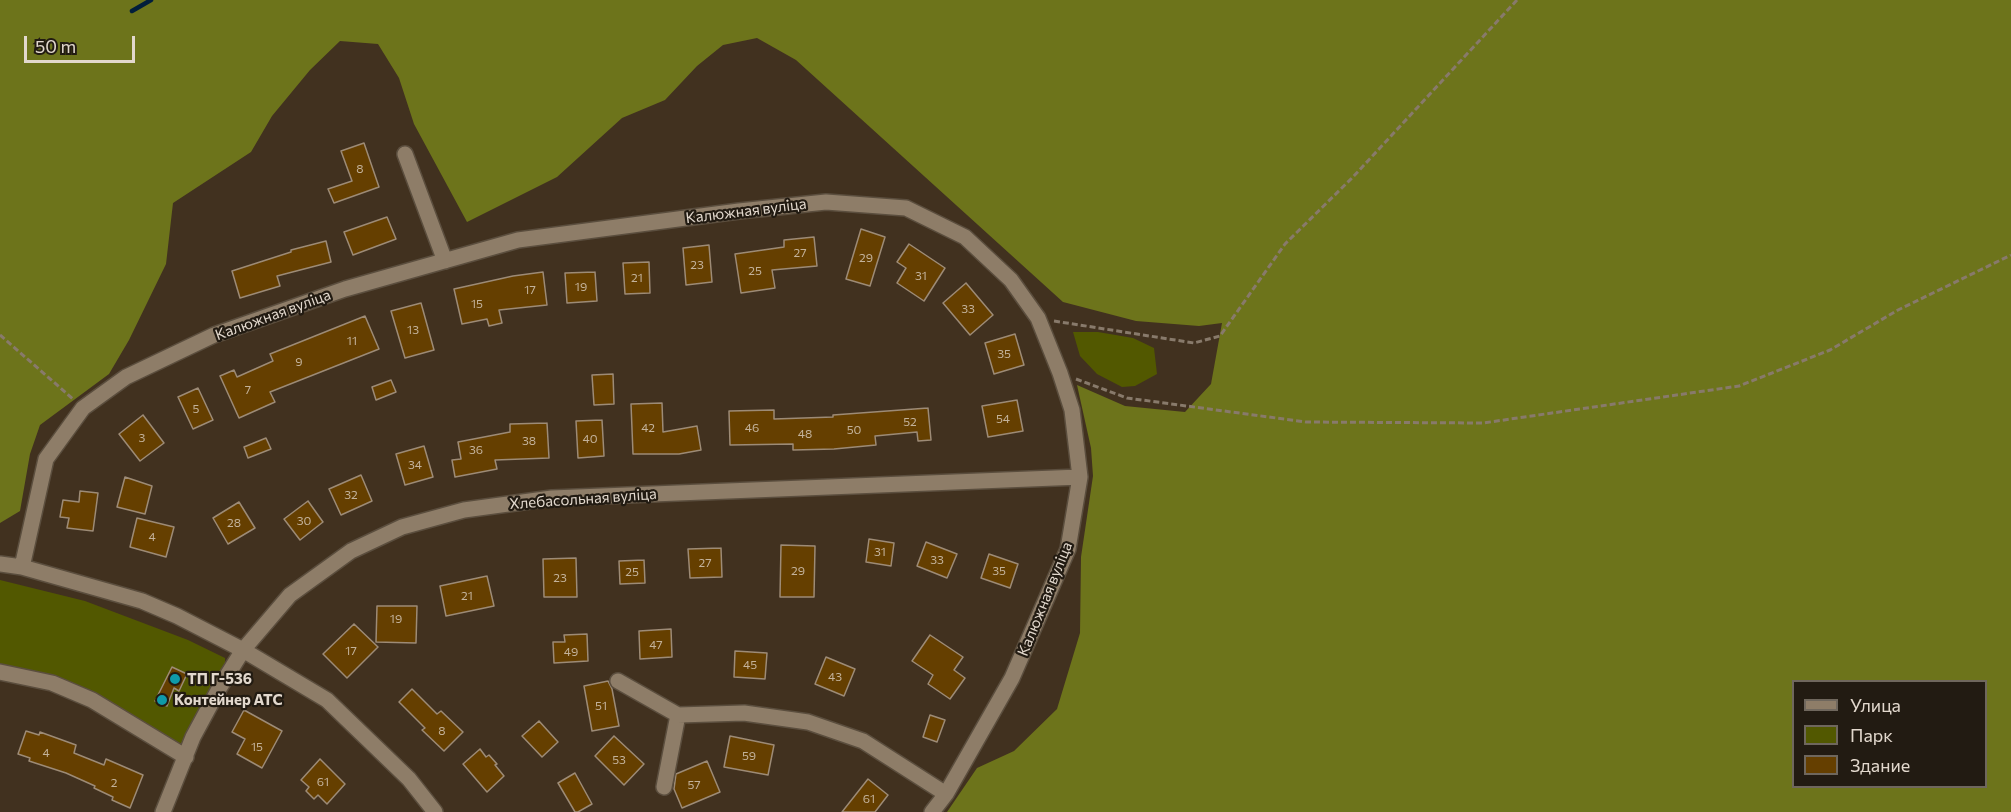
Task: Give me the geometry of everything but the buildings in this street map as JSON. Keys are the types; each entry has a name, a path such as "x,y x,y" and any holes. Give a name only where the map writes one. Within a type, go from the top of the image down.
{"street":[{"path":"405,154 445,261"},
{"name":"Калюжная вуліца","path":"22,567 46,459 82,408 126,377 214,335 345,289 518,240 826,202 906,208 965,237 1011,280 1038,318 1072,410 1080,477 1068,549 1012,678 946,794 932,812"},
{"name":"Хлебасольная вуліца","path":"163,812 193,737 243,650 290,596 351,551 402,527 464,510 552,498 1080,477"},
{"path":"0,564 22,567 142,601 243,650 327,700 409,778 435,812"},
{"path":"0,672 52,683 92,700 186,757"},
{"path":"618,681 678,715 744,713 807,723 863,741 946,794"},
{"path":"664,787 678,715"}],"path":[{"path":"1038,318 1194,343 1220,336 1238,314 1285,244 1353,177 1517,0"},
{"path":"1060,373 1127,398 1306,423 1483,423 1739,386 1830,350 1898,309 2011,255"},
{"path":"0,335 82,408"}],"green space":[{"path":"0,0 2011,0 2011,812 947,812 977,768 1014,751 1057,709 1080,633 1081,557 1093,476 1091,448 1077,385 1125,406 1185,412 1211,384 1222,323 1199,326 1136,321 1063,302 796,60 757,38 723,45 697,66 665,100 622,118 557,177 467,222 414,124 399,78 378,44 340,41 310,70 272,116 251,152 173,203 166,264 129,340 109,374 40,425 30,454 20,511 0,523"},
{"path":"1073,332 1098,332 1133,338 1154,348 1157,374 1135,386 1122,387 1097,374 1080,356"},
{"path":"0,580 85,601 188,640 225,658 225,669 212,685 184,745 173,743 95,694 43,673 0,664"}],"waterway":[{"path":"132,11 151,0"}],"place":[{"name":"ТП Г-536","path":"175,679"},
{"name":"Контейнер АТС","path":"162,700"}]}
